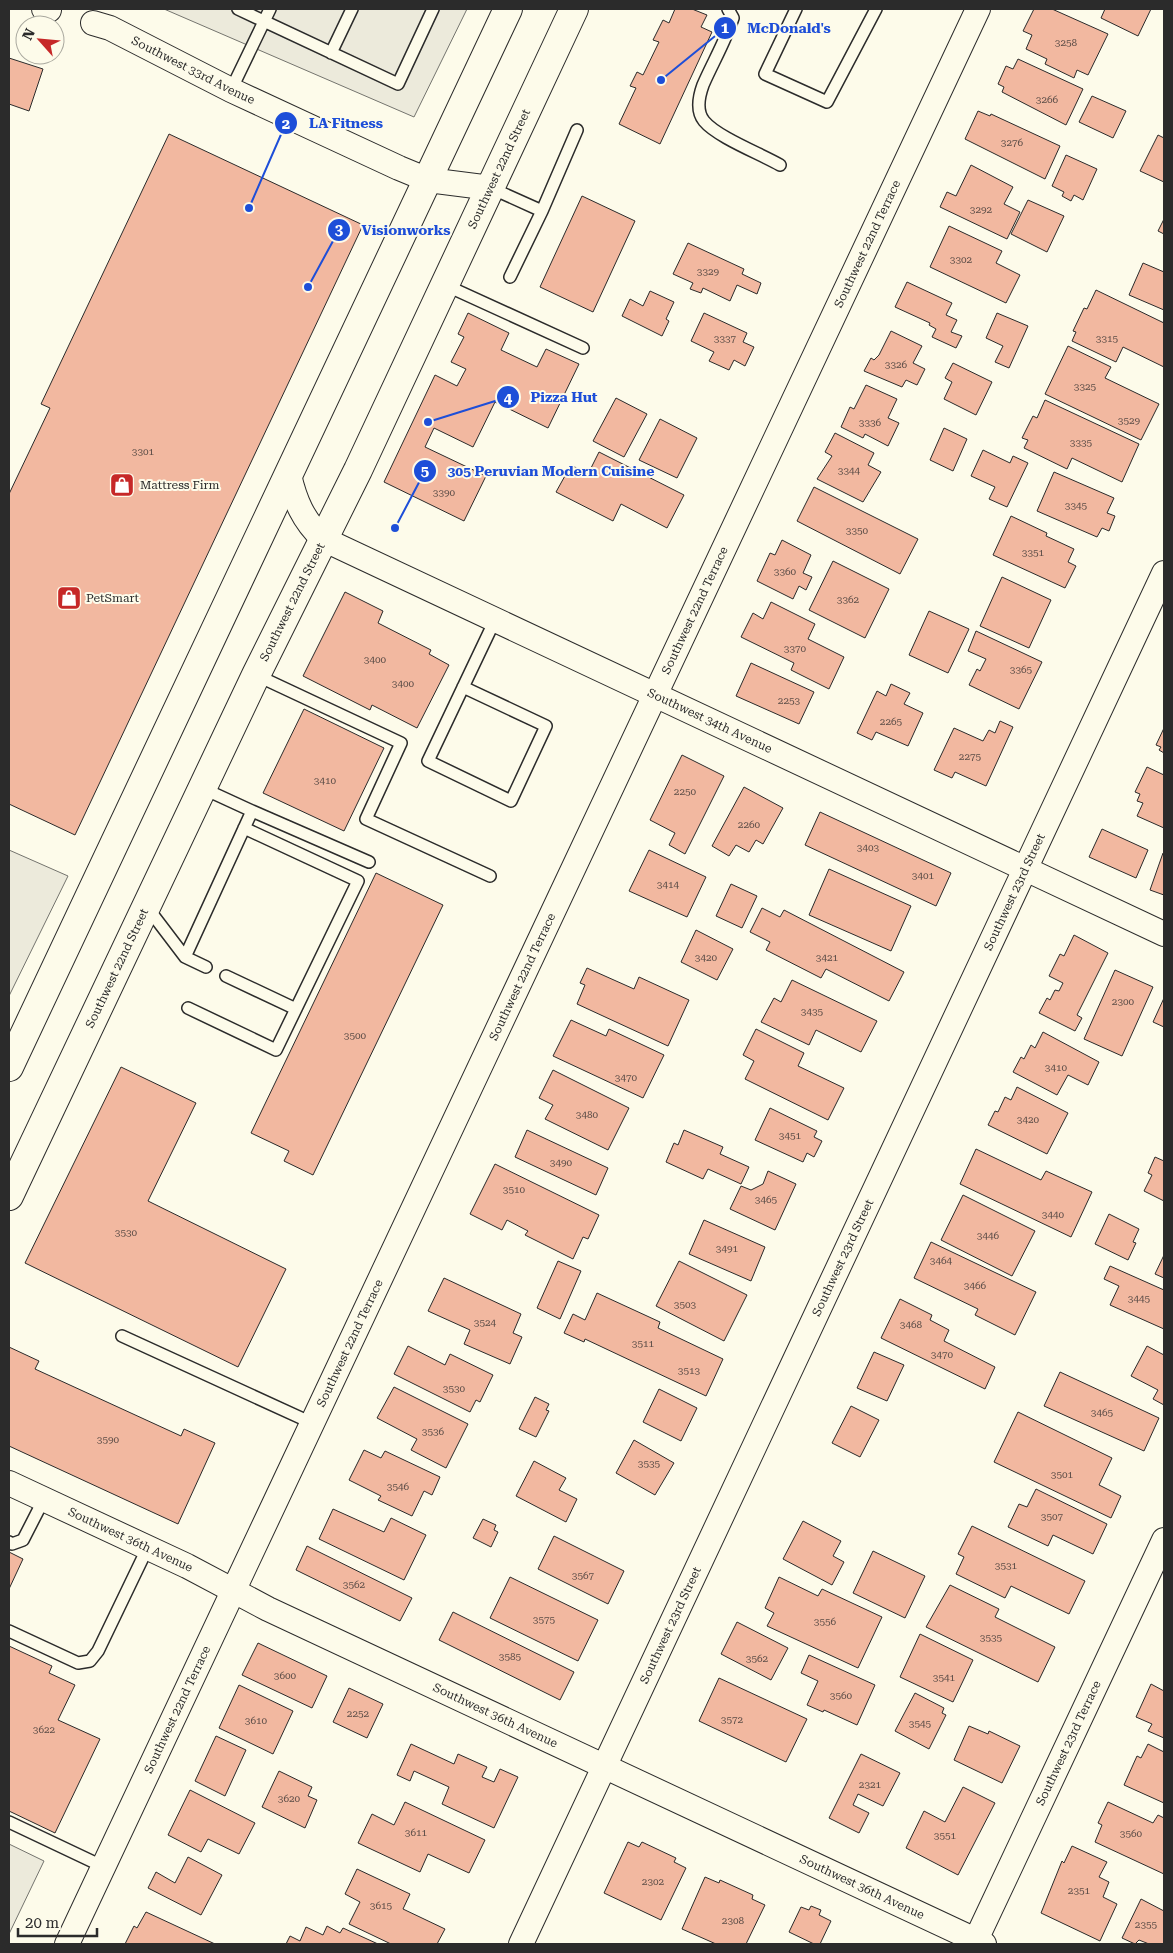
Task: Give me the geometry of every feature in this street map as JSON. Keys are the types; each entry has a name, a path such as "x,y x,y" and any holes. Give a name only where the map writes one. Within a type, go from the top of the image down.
{"main road":[{"path":"9,1068 508,9"},
{"name":"Southwest 22nd Street","path":"9,1196 256,675 491,188 574,9"}],"street":[{"name":"Southwest 22nd Terrace","path":"67,1944 978,9"},
{"name":"Southwest 33rd Avenue","path":"95,16 123,35 231,90 399,168 428,180 491,188"},
{"name":"Southwest 34th Avenue","path":"289,475 295,499 302,514 311,527 323,538 1164,934"},
{"name":"Southwest 23rd Street","path":"521,1944 1164,573"},
{"name":"Southwest 36th Avenue","path":"9,1483 148,1547 234,1592 978,1943"},
{"name":"Southwest 23rd Terrace","path":"978,1943 1164,1540"}],"lane":[{"path":"238,9 398,84 432,9"},
{"path":"231,90 270,9"},
{"path":"332,53 352,9"},
{"path":"728,9 732,18 726,38 702,87 698,105 703,120 716,132 780,165"},
{"path":"796,9 765,74 827,102 873,10"},
{"path":"510,277 542,211 577,130"},
{"path":"491,188 542,211"},
{"path":"445,284 583,348"},
{"path":"463,687 546,726 511,802 428,761 463,687 495,620"},
{"path":"256,675 401,744 366,819 490,876"},
{"path":"202,788 369,862"},
{"path":"185,957 252,811"},
{"path":"188,1008 276,1050 358,881 244,828"},
{"path":"146,906 185,957 206,967"},
{"path":"226,976 296,1009"},
{"path":"122,1336 312,1423"},
{"path":"9,1542 12,1544 23,1540 44,1499"},
{"path":"9,1631 78,1663 90,1661 98,1651 148,1547"},
{"path":"9,1822 104,1866"}],"shaded area":[{"path":"164,9 467,9 414,117"},
{"path":"9,850 68,876 9,996"},
{"path":"9,1844 44,1861 9,1934"}],"building":[{"path":"675,9 692,9 707,15 701,27 712,32 660,144 619,124 636,88 630,86 637,72 643,75 659,42 653,40 663,20 669,23"},
{"path":"1034,9 1052,9 1108,34 1088,75 1077,70 1074,78 1045,64 1047,59 1026,49 1032,35 1023,31"},
{"path":"1105,9 1151,9 1138,36 1101,18"},
{"path":"9,58 15,60 15,65 31,65 43,69 29,111 9,104"},
{"path":"1018,59 1083,89 1066,125 1002,92 1004,87 998,84 1006,66 1013,69"},
{"path":"1092,96 1126,111 1113,138 1079,122"},
{"path":"978,111 990,116 991,114 1060,146 1045,179 965,139"},
{"path":"169,134 363,225 75,835 9,804 9,494 50,408 41,404"},
{"path":"1158,135 1164,138 1164,182 1140,171"},
{"path":"1066,155 1097,169 1083,200 1074,195 1071,201 1062,196 1064,192 1052,186"},
{"path":"971,165 1013,187 1004,204 1020,212 1007,239 940,207 947,192 956,196"},
{"path":"582,196 635,221 593,312 540,287"},
{"path":"1028,200 1064,216 1047,252 1011,234"},
{"path":"1164,219 1164,234 1158,231"},
{"path":"949,226 1002,251 996,263 1020,275 1006,303 930,267"},
{"path":"688,243 744,269 742,274 761,283 757,294 737,285 730,301 703,288 701,293 690,289 693,283 673,274"},
{"path":"1143,263 1164,272 1164,310 1129,295"},
{"path":"907,282 952,303 946,315 957,320 951,332 962,336 956,348 932,337 936,329 929,325 930,323 895,307"},
{"path":"1096,290 1164,323 1164,367 1123,347 1116,362 1072,341 1076,332 1073,331 1084,308 1087,309"},
{"path":"650,291 674,302 666,319 669,321 662,336 622,316 630,299 643,306"},
{"path":"468,313 509,333 501,350 537,367 546,349 579,364 548,428 495,402 473,447 434,428 425,447 486,476 464,521 384,482 435,375 457,386 466,369 451,362 464,337 458,334"},
{"path":"704,313 747,333 743,342 754,347 745,366 734,360 729,370 709,361 714,352 691,341"},
{"path":"997,313 1028,326 1009,368 995,362 1003,346 986,338"},
{"path":"891,331 922,346 913,363 925,369 917,385 906,380 902,387 864,371 871,358 874,360 879,355"},
{"path":"1068,346 1111,367 1105,378 1159,404 1141,440 1045,394"},
{"path":"953,363 992,382 976,415 944,399 952,382 945,378"},
{"path":"866,385 897,399 888,418 899,423 888,446 865,434 863,438 841,427 850,407 854,409"},
{"path":"616,398 647,414 624,457 593,441"},
{"path":"1045,400 1139,444 1122,482 1072,458 1067,469 1024,448 1028,440 1022,438 1033,416 1037,418"},
{"path":"660,419 697,438 677,478 639,460"},
{"path":"944,428 967,439 953,471 930,460"},
{"path":"835,433 874,453 868,465 881,472 863,502 817,479 832,456 825,452"},
{"path":"983,450 1010,463 1013,456 1028,463 1007,507 989,499 995,487 971,476"},
{"path":"599,452 684,495 667,528 621,504 613,521 556,492 571,465 588,474"},
{"path":"1054,472 1114,498 1107,513 1115,516 1109,531 1102,528 1097,537 1037,511"},
{"path":"814,487 918,539 900,574 797,521"},
{"path":"1011,516 1047,533 1046,536 1074,549 1068,562 1076,566 1065,588 993,555"},
{"path":"782,540 811,555 803,573 812,577 806,590 799,586 793,599 757,581 770,553 775,555"},
{"path":"833,561 889,589 865,638 809,610"},
{"path":"1002,577 1051,600 1029,648 980,626"},
{"path":"345,592 383,611 378,623 431,650 429,654 449,665 417,728 372,705 370,710 303,676"},
{"path":"771,602 815,624 808,639 844,657 829,689 791,670 794,663 741,637 753,613 763,619"},
{"path":"929,611 969,629 948,673 909,655"},
{"path":"976,631 1042,662 1019,709 969,685 977,669 980,671 986,659 968,651"},
{"path":"751,663 814,692 799,724 736,696"},
{"path":"891,684 910,693 904,704 923,713 908,746 876,732 872,740 857,733 877,691 886,696"},
{"path":"304,709 384,748 344,831 263,793"},
{"path":"1000,721 1013,727 986,786 955,772 952,778 934,770 954,728 983,741 989,730 995,733"},
{"path":"1164,728 1164,753 1159,750 1161,747 1156,745"},
{"path":"682,755 724,776 685,854 669,845 675,833 650,820"},
{"path":"1147,767 1164,775 1164,828 1137,816 1143,803 1137,801 1140,794 1135,792"},
{"path":"744,787 783,808 763,844 756,840 749,852 736,845 729,856 712,846"},
{"path":"820,812 951,873 936,906 805,845"},
{"path":"1102,829 1148,850 1136,878 1089,857"},
{"path":"649,850 706,877 687,917 629,891"},
{"path":"1164,853 1164,895 1150,890"},
{"path":"829,869 911,906 891,951 809,915"},
{"path":"376,873 443,905 313,1175 284,1161 289,1151 251,1133"},
{"path":"731,884 757,896 742,928 716,916"},
{"path":"762,908 780,917 784,910 904,972 889,1001 826,969 821,978 766,950 770,942 750,932"},
{"path":"696,930 733,949 717,980 681,962"},
{"path":"1074,935 1108,953 1077,1015 1082,1018 1075,1031 1039,1013 1047,998 1050,1000 1055,990 1059,991 1063,983 1049,976 1060,954 1064,956"},
{"path":"587,968 634,989 639,977 689,1000 668,1046 577,1004 585,985 580,983"},
{"path":"1115,970 1153,987 1122,1056 1084,1039"},
{"path":"792,980 877,1021 861,1052 816,1030 809,1045 761,1022 774,998 781,1002"},
{"path":"1164,998 1164,1027 1153,1022"},
{"path":"571,1020 606,1036 609,1029 664,1055 643,1098 553,1056"},
{"path":"756,1029 804,1053 798,1066 844,1088 828,1120 745,1079 754,1061 743,1055"},
{"path":"1043,1032 1099,1062 1088,1085 1068,1075 1057,1095 1013,1072 1021,1057 1024,1059 1031,1045 1035,1048"},
{"path":"121,1067 196,1103 148,1201 286,1269 238,1367 25,1263"},
{"path":"553,1070 629,1108 608,1150 545,1119 553,1105 539,1098"},
{"path":"1017,1087 1068,1113 1047,1154 988,1125 995,1111 998,1112 1005,1097 1011,1100"},
{"path":"770,1108 817,1131 814,1137 822,1141 814,1157 807,1153 803,1162 755,1140"},
{"path":"527,1130 608,1168 596,1195 515,1157"},
{"path":"684,1130 723,1147 720,1154 749,1167 741,1184 708,1169 703,1179 666,1162 674,1143 678,1145"},
{"path":"976,1149 1041,1180 1046,1171 1092,1192 1071,1237 960,1184"},
{"path":"1155,1157 1164,1161 1164,1201 1144,1191 1152,1175 1148,1173"},
{"path":"495,1164 599,1215 588,1239 583,1237 573,1259 525,1235 528,1231 507,1220 502,1230 470,1214"},
{"path":"768,1171 796,1184 775,1230 730,1209 741,1186 751,1190 763,1184"},
{"path":"963,1195 1035,1231 1012,1276 941,1240"},
{"path":"1109,1214 1139,1229 1133,1242 1136,1243 1128,1260 1095,1244"},
{"path":"704,1220 765,1247 751,1281 689,1254"},
{"path":"931,1242 1036,1292 1015,1335 975,1315 978,1309 914,1278"},
{"path":"1164,1255 1164,1278 1155,1274"},
{"path":"558,1261 581,1271 560,1319 537,1308"},
{"path":"679,1261 747,1295 724,1341 656,1306"},
{"path":"1110,1266 1164,1290 1164,1329 1110,1305 1119,1286 1104,1279"},
{"path":"444,1278 521,1314 513,1333 522,1337 510,1364 464,1344 470,1330 428,1311"},
{"path":"597,1293 660,1322 658,1328 723,1359 706,1396 585,1339 584,1342 564,1333 573,1314 585,1320"},
{"path":"900,1299 932,1315 930,1320 949,1330 944,1341 995,1367 985,1389 881,1338"},
{"path":"408,1346 445,1365 450,1354 493,1375 480,1402 476,1400 470,1412 394,1374"},
{"path":"1147,1346 1164,1355 1164,1405 1153,1399 1158,1390 1131,1376"},
{"path":"9,1347 39,1361 35,1369 181,1436 184,1429 215,1443 178,1524 9,1446"},
{"path":"874,1352 904,1365 887,1401 857,1388"},
{"path":"1060,1372 1159,1418 1144,1451 1044,1406"},
{"path":"394,1387 468,1424 446,1468 411,1450 417,1439 377,1418"},
{"path":"659,1389 697,1408 681,1441 643,1422"},
{"path":"535,1397 549,1404 546,1410 549,1411 536,1437 519,1429"},
{"path":"851,1406 879,1420 860,1457 832,1443"},
{"path":"1018,1412 1112,1458 1099,1485 1121,1496 1111,1518 994,1462"},
{"path":"634,1440 674,1463 655,1495 616,1473"},
{"path":"364,1450 381,1458 385,1451 440,1477 432,1495 424,1491 412,1516 378,1500 381,1496 349,1480"},
{"path":"534,1461 566,1478 559,1490 577,1499 566,1522 516,1496"},
{"path":"1036,1489 1107,1524 1093,1554 1053,1535 1048,1546 1008,1527 1019,1504 1027,1507"},
{"path":"333,1509 384,1532 391,1518 426,1535 404,1580 319,1539"},
{"path":"483,1519 496,1525 494,1530 498,1532 491,1547 473,1538"},
{"path":"803,1521 841,1541 833,1556 844,1562 832,1585 783,1559"},
{"path":"972,1526 1085,1581 1069,1614 1011,1586 1005,1598 956,1574 964,1557 958,1554"},
{"path":"554,1536 624,1571 608,1604 538,1569"},
{"path":"307,1546 412,1598 400,1621 296,1570"},
{"path":"873,1551 925,1576 905,1618 853,1593"},
{"path":"9,1552 23,1559 9,1589"},
{"path":"510,1577 598,1620 578,1661 490,1618"},
{"path":"779,1577 818,1596 822,1589 882,1617 858,1668 767,1626 774,1613 765,1608"},
{"path":"950,1585 999,1609 995,1617 1055,1647 1038,1682 926,1627"},
{"path":"453,1612 574,1672 560,1700 439,1640"},
{"path":"737,1622 788,1648 771,1680 721,1654"},
{"path":"920,1634 973,1660 953,1702 900,1677"},
{"path":"258,1643 327,1676 312,1708 242,1675"},
{"path":"9,1646 52,1666 49,1673 75,1685 58,1720 100,1739 55,1833 9,1811"},
{"path":"809,1655 875,1685 857,1725 824,1710 823,1712 807,1705 818,1681 801,1673"},
{"path":"719,1678 807,1719 786,1762 699,1721"},
{"path":"1151,1684 1164,1691 1164,1738 1148,1731 1152,1724 1136,1717"},
{"path":"239,1685 293,1711 273,1754 219,1728"},
{"path":"349,1688 383,1704 367,1738 333,1722"},
{"path":"915,1693 944,1708 942,1713 946,1715 929,1749 895,1731"},
{"path":"969,1726 988,1734 989,1731 1020,1746 1002,1783 954,1760"},
{"path":"216,1736 246,1750 225,1796 195,1781"},
{"path":"411,1744 454,1764 458,1754 487,1767 482,1777 494,1782 500,1769 518,1777 494,1828 442,1804 449,1787 414,1771 410,1781 397,1775"},
{"path":"1148,1744 1164,1752 1164,1803 1124,1785 1137,1756 1141,1758"},
{"path":"861,1754 900,1773 883,1806 858,1794 853,1805 869,1813 859,1833 829,1818"},
{"path":"279,1771 312,1787 308,1796 317,1800 305,1828 262,1807"},
{"path":"963,1787 995,1803 958,1875 906,1848 924,1811 945,1822"},
{"path":"190,1790 255,1823 239,1854 208,1839 201,1852 168,1835"},
{"path":"405,1802 485,1840 469,1873 428,1854 420,1872 358,1843 372,1814 394,1825"},
{"path":"1108,1802 1153,1823 1158,1815 1164,1818 1164,1874 1095,1842 1102,1825 1098,1823"},
{"path":"628,1842 639,1847 642,1842 676,1858 674,1862 686,1868 661,1920 604,1893"},
{"path":"1072,1846 1107,1862 1099,1877 1109,1882 1103,1897 1117,1904 1100,1941 1041,1913 1062,1861 1064,1863"},
{"path":"188,1857 222,1875 201,1915 148,1888 156,1872 175,1883"},
{"path":"357,1869 410,1894 403,1909 445,1929 437,1944 391,1944 349,1924 360,1902 345,1894"},
{"path":"705,1877 719,1883 720,1880 753,1895 752,1899 765,1905 746,1944 716,1944 682,1929"},
{"path":"1141,1899 1164,1911 1164,1944 1149,1944 1139,1940 1135,1944 1122,1938"},
{"path":"811,1906 821,1910 819,1915 831,1921 820,1944 814,1944 789,1932 801,1907 809,1910"},
{"path":"146,1912 215,1944 125,1944 134,1926 137,1928"},
{"path":"327,1926 340,1933 343,1928 378,1944 286,1944 290,1936 300,1941 306,1927 323,1935"}],"place":[{"name":"McDonald's","path":"661,80"},
{"name":"LA Fitness","path":"249,208"},
{"name":"Visionworks","path":"308,287"},
{"name":"Pizza Hut","path":"428,422"},
{"name":"Mattress Firm","path":"122,485"},
{"name":"305 Peruvian Modern Cuisine","path":"395,528"},
{"name":"PetSmart","path":"69,598"}]}
